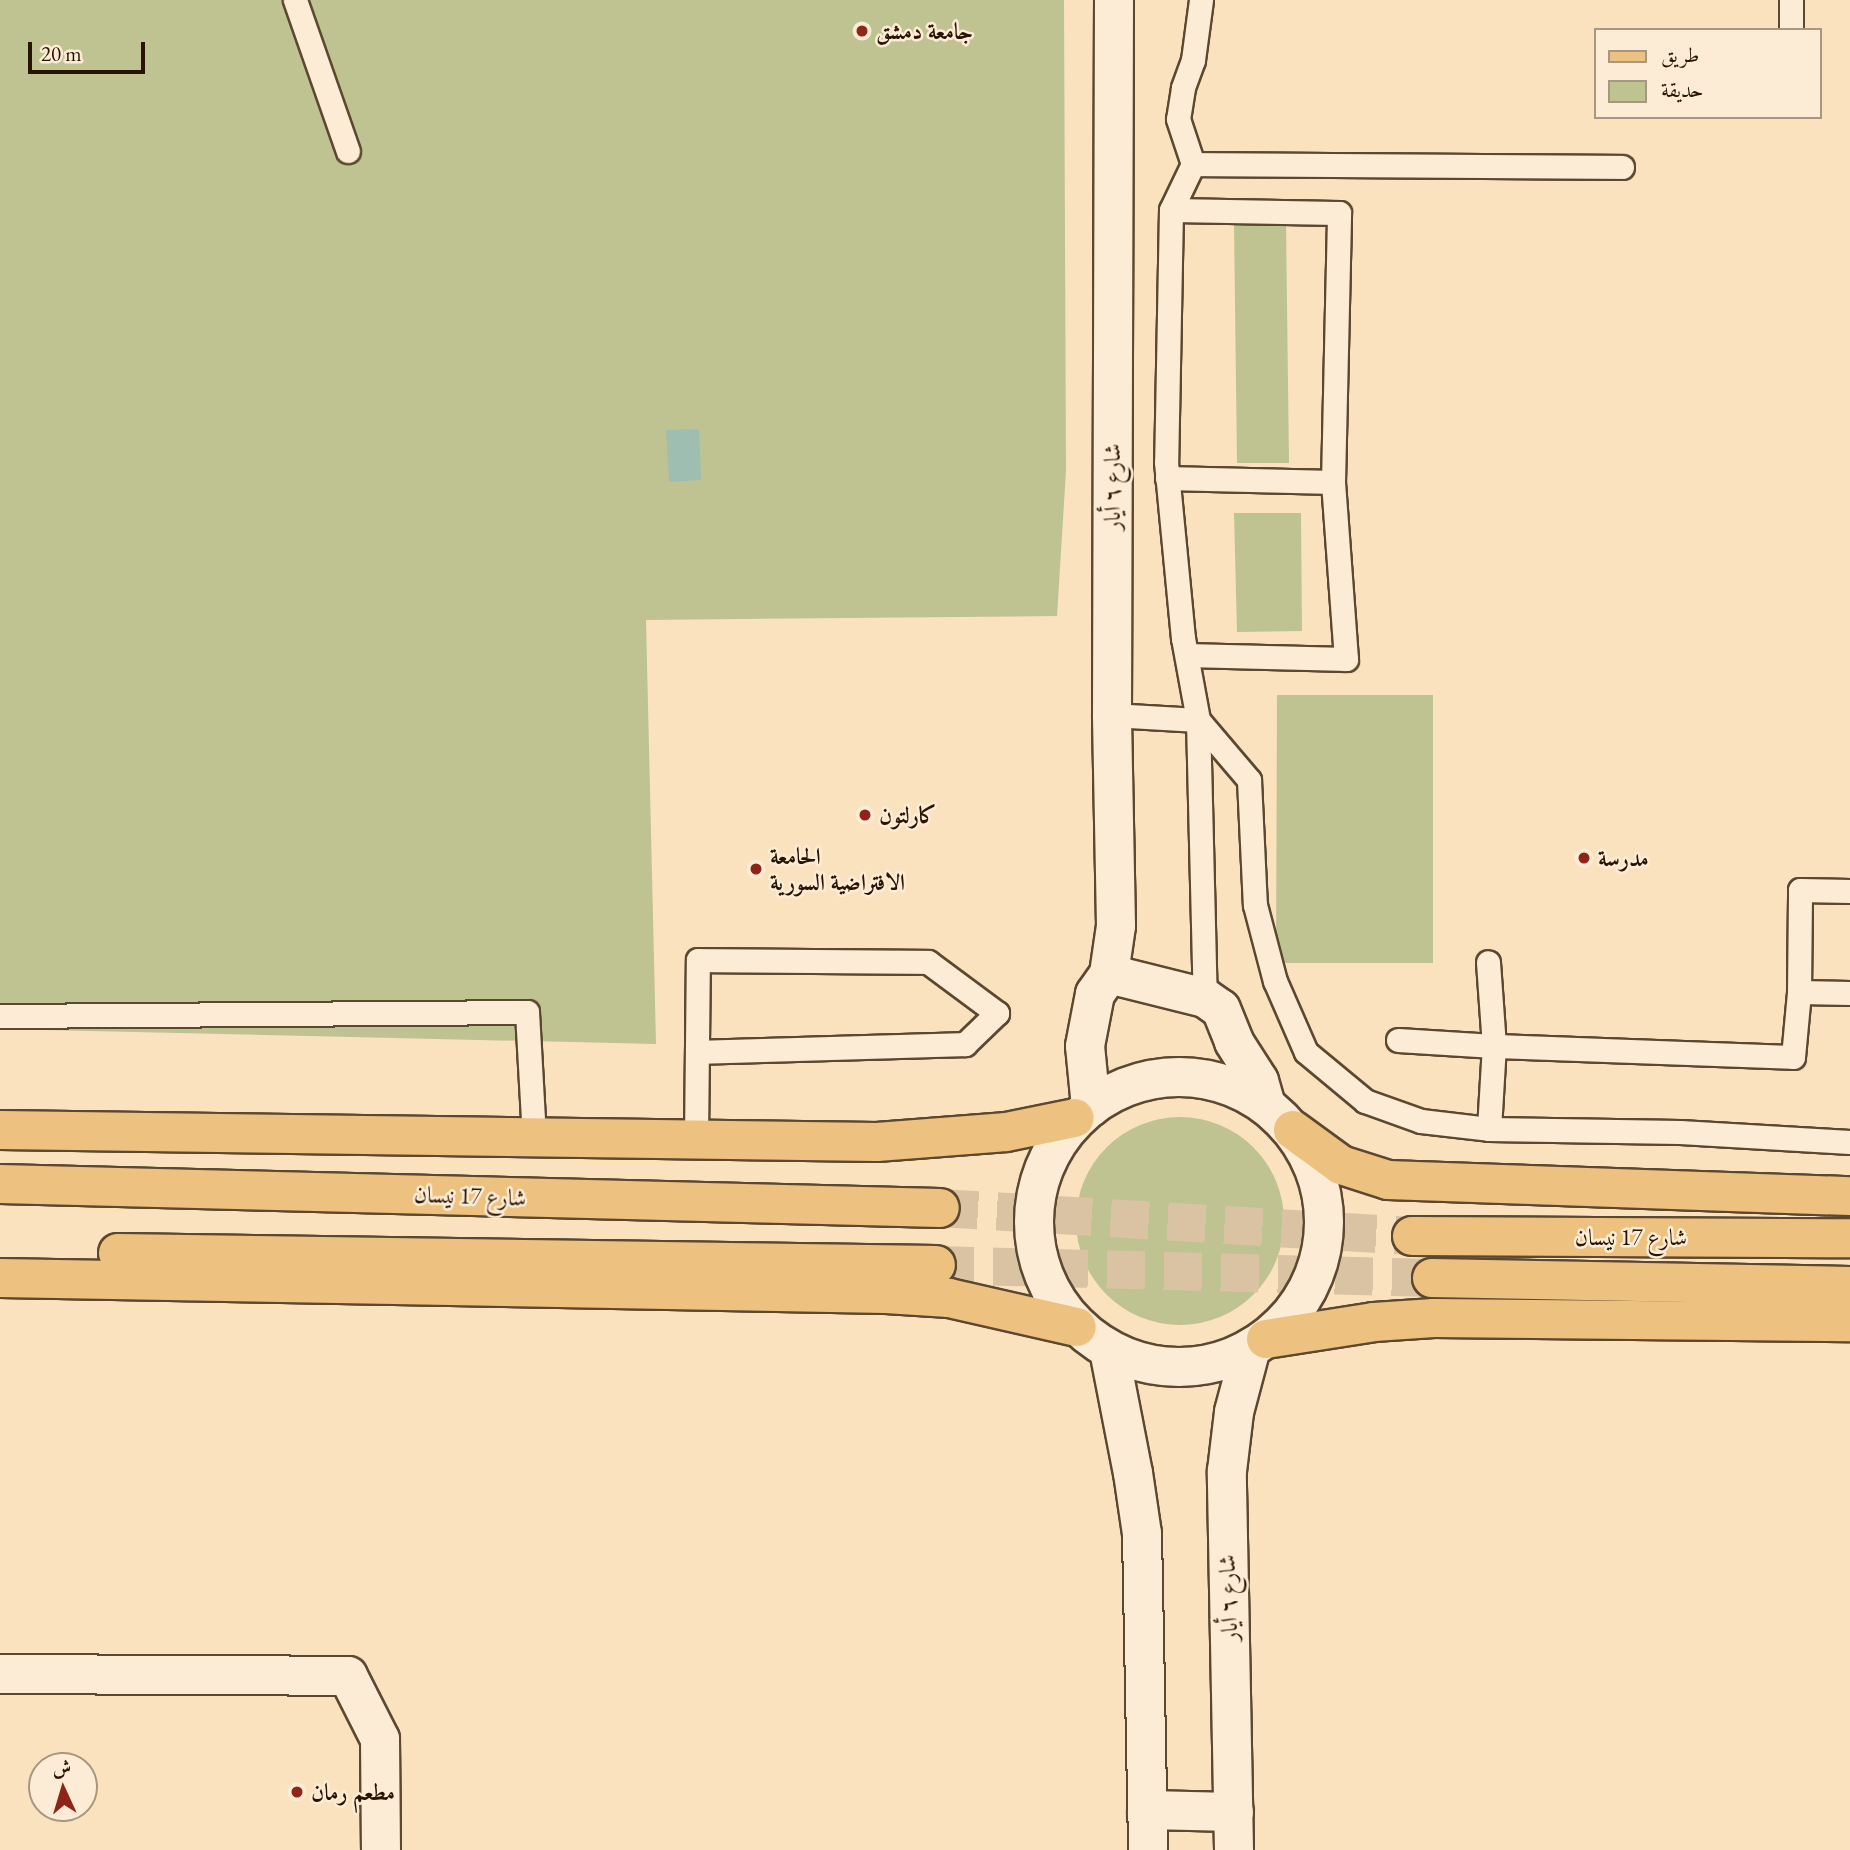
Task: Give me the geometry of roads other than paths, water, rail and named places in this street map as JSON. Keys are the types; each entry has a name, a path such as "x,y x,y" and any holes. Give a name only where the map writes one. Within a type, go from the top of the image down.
{"main road":[{"name":"شارع ٦ أيار","path":"1083,1112 1085,1046 1095,994 1109,974 1116,926 1112,715 1114,0"},
{"path":"1109,974 1205,998 1221,1010 1234,1042 1279,1118 1311,1159 1321,1191 1325,1224 1321,1257 1309,1288 1290,1316 1258,1343"},
{"path":"1850,1196 1388,1180 1341,1165 1279,1118 1229,1085 1187,1077 1145,1080 1105,1096 1083,1112 1052,1149 1037,1185 1033,1223 1038,1261 1053,1296 1077,1326 1109,1350 1155,1365 1205,1365 1258,1343 1374,1322 1434,1318 1850,1322"},
{"path":"0,1130 696,1140 942,1139 1006,1132 1083,1112"},
{"name":"شارع 17 نيسان","path":"0,1184 940,1208"},
{"name":"شارع 17 نيسان","path":"1412,1236 1850,1238"},
{"path":"0,1252 936,1265"},
{"path":"0,1278 886,1294 949,1298 1077,1326"},
{"name":"شارع 17 نيسان","path":"1432,1278 1850,1286"},
{"name":"شارع ٦ أيار","path":"1234,1850 1226,1532 1227,1471 1234,1412 1258,1343"},
{"path":"1109,1350 1142,1534 1148,1850"},
{"path":"0,1674 348,1676 380,1739 381,1850"},
{"path":"1147,1810 1234,1812"}],"lane":[{"path":"295,0 348,151"},
{"path":"1201,0 1194,60 1183,88 1178,119 1193,164 1171,210 1167,478 1187,655 1198,720 1205,998"},
{"path":"1791,0 1791,28"},
{"path":"1193,164 1622,167"},
{"path":"1171,210 1339,213 1333,482 1346,659 1187,655"},
{"path":"1167,478 1333,482"},
{"path":"1112,715 1198,720 1249,780 1255,905 1275,981 1306,1052 1365,1101 1421,1121 1489,1129 1679,1132 1850,1142"},
{"path":"1398,1040 1793,1057 1799,992 1800,890 1850,891"},
{"path":"696,1140 698,960 928,962 997,1013 965,1044 697,1052"},
{"path":"1488,962 1494,1046 1489,1129"},
{"path":"1799,992 1850,993"},
{"path":"0,1016 527,1012 534,1137"}],"tunnel":[{"path":"940,1208 1412,1236"},
{"path":"936,1265 1432,1278"}],"place":[{"name":"جامعة دمشق","path":"862,31"},
{"name":"كارلتون","path":"865,815"},
{"name":"مدرسة","path":"1584,858"},
{"name":"الحامعة الافتراضية السورية","path":"756,869"},
{"name":"مطعم رمان","path":"297,1792"}]}
